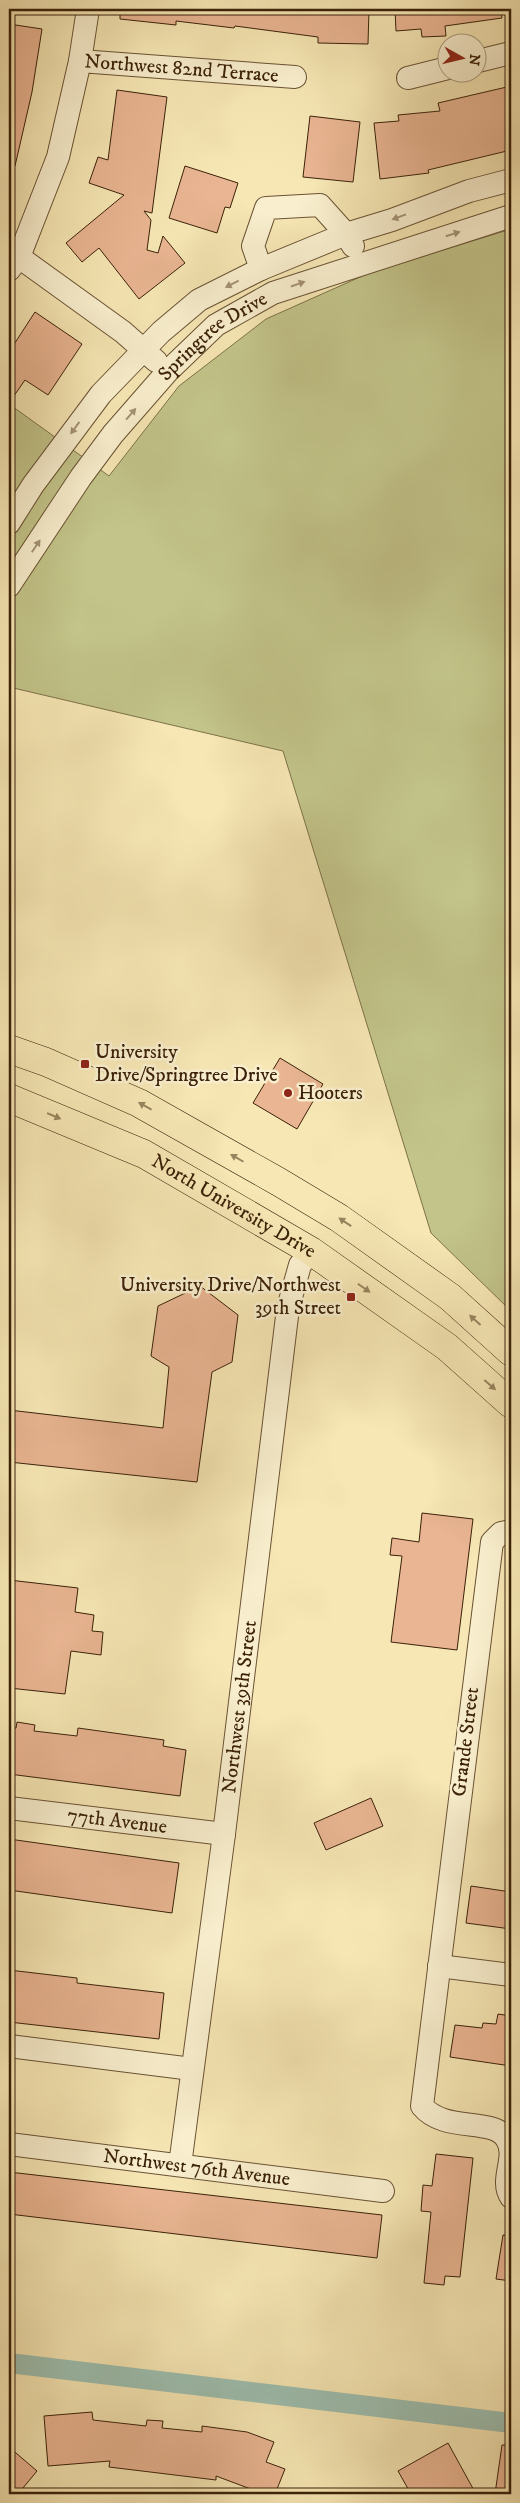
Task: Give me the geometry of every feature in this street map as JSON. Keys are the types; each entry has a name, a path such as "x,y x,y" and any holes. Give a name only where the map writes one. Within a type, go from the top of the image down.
{"main road":[{"path":"9,1049 46,1062 139,1102 279,1182 355,1229 450,1298 511,1352"},
{"name":"North University Drive","path":"9,1098 144,1154 311,1251 447,1347 511,1404"}],"street":[{"path":"80,61 88,9"},
{"path":"488,59 511,53"},
{"name":"Northwest 82nd Terrace","path":"14,264 58,158 80,61 295,77"},
{"path":"408,78 438,70"},
{"name":"Springtree Drive","path":"9,523 100,394 161,332 199,300 261,269 346,234 392,220 469,191 511,180"},
{"path":"261,269 253,246 266,208 320,205 346,234 362,263"},
{"name":"Springtree Drive","path":"9,586 81,477 114,434 168,371 216,325 273,293 511,216"},
{"path":"14,264 123,332 168,371"},
{"name":"Northwest 39th Street","path":"180,2165 224,1834 288,1308 300,1265 311,1251"},
{"name":"Grande Street","path":"511,1531 501,1532 492,1542 422,2106 429,2115 448,2122 492,2128 506,2137 511,2150 506,2188 511,2197"},
{"name":"77th Avenue","path":"9,1808 224,1834"},
{"path":"439,1966 511,1975"},
{"path":"9,2046 192,2069"},
{"name":"Northwest 76th Avenue","path":"9,2144 383,2191"}],"green space":[{"path":"511,229 511,1311 431,1233 283,751 9,687 9,404 109,476 179,386 266,319 369,273"}],"building":[{"path":"120,9 369,9 368,44 318,43 318,37 235,26 234,28 176,21 176,25 120,19"},
{"path":"395,9 501,9 502,18 445,26 446,32 438,32 438,36 422,37 421,29 396,31"},
{"path":"9,24 42,29 32,92 15,166 9,166"},
{"path":"511,86 511,150 428,170 429,173 380,179 374,123 399,121 398,115 440,111 438,103"},
{"path":"117,90 167,97 152,213 144,211 151,220 147,250 158,253 163,236 185,263 139,299 99,248 82,262 66,243 124,195 89,183 98,157 108,160"},
{"path":"310,116 360,122 353,182 303,177"},
{"path":"185,166 238,183 230,208 225,207 217,233 169,218"},
{"path":"35,312 82,344 48,395 25,380 9,403 9,352"},
{"name":"Hooters","path":"280,1058 323,1084 297,1129 253,1103"},
{"path":"200,1286 238,1315 232,1362 212,1372 197,1482 9,1462 9,1410 163,1428 169,1367 151,1356 158,1306"},
{"path":"422,1513 473,1519 457,1650 391,1642 402,1556 390,1555 392,1538 419,1542"},
{"path":"9,1580 78,1588 75,1612 94,1615 92,1631 103,1632 101,1655 71,1651 65,1694 9,1688"},
{"path":"17,1722 35,1725 34,1731 77,1736 78,1728 164,1740 163,1746 186,1750 180,1796 9,1774 9,1728 16,1728"},
{"path":"371,1798 383,1826 326,1850 314,1823"},
{"path":"9,1839 179,1863 172,1913 9,1890"},
{"path":"471,1886 511,1892 511,1929 466,1923"},
{"path":"9,1970 77,1978 77,1983 164,1993 159,2039 9,2022"},
{"path":"498,2014 511,2016 511,2066 450,2057 455,2025 482,2028 483,2023 496,2024"},
{"path":"436,2154 473,2158 460,2277 445,2276 444,2285 424,2283 431,2212 421,2211 423,2185 432,2186"},
{"path":"9,2172 382,2215 377,2258 9,2214"},
{"path":"503,2235 511,2236 511,2281 496,2279"},
{"path":"92,2412 93,2420 146,2426 147,2420 163,2421 162,2428 202,2432 202,2426 247,2432 274,2442 266,2462 285,2469 275,2494 264,2494 216,2476 216,2480 109,2467 110,2461 48,2466 44,2416"},
{"path":"448,2443 476,2494 411,2494 398,2471"},
{"path":"502,2445 511,2445 511,2494 495,2494"},
{"path":"9,2447 37,2471 18,2494 9,2494"}],"waterway":[{"path":"9,2363 511,2423"}],"place":[{"name":"University Drive/Springtree Drive","path":"85,1064"},
{"name":"Hooters","path":"288,1093"},
{"name":"University Drive/Northwest 39th Street","path":"351,1297"}]}
